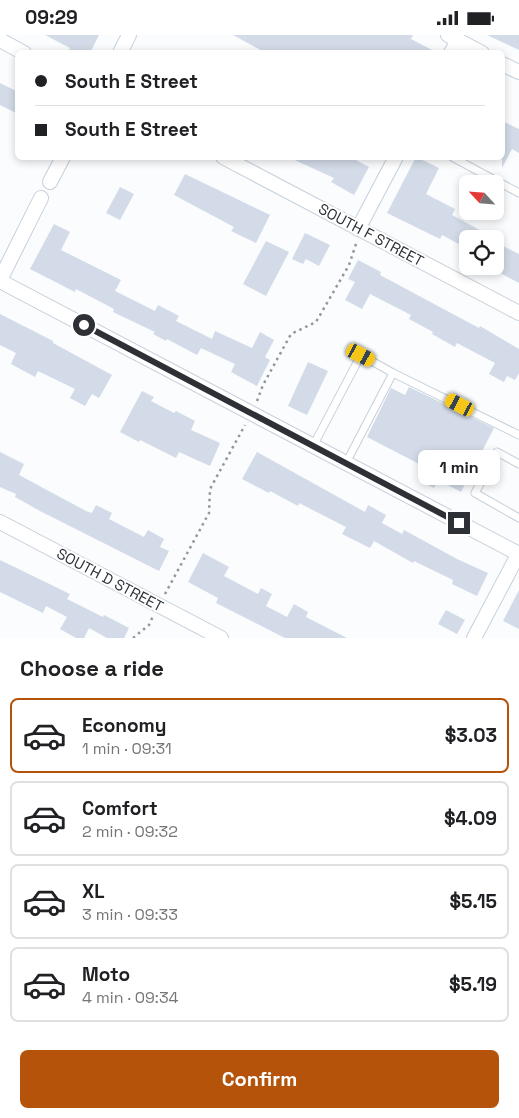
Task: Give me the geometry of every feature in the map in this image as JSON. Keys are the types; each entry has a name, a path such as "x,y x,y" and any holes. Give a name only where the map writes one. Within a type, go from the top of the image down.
{"street":[{"path":"122,50 129,35"},
{"path":"0,40 18,50"},
{"path":"452,43 473,50"},
{"path":"505,65 519,72"},
{"path":"50,182 61,160"},
{"name":"SOUTH F STREET","path":"228,160 358,234 519,313"},
{"path":"358,234 395,160"},
{"path":"41,198 0,281 519,554 474,638"},
{"name":"SOUTH D STREET","path":"0,522 221,638"}],"lane":[{"path":"458,160 519,193"},
{"path":"313,446 361,355 393,373 519,435"},
{"path":"346,463 393,373"},
{"path":"519,464 497,452 474,493 519,518"}],"path":[{"path":"257,401 263,385 290,334 316,322 349,265 358,234"},
{"path":"132,638 149,625 209,513 210,489 246,423"}],"building":[{"path":"45,35 99,35 92,50 69,50 70,48"},
{"path":"233,35 413,35 411,39 432,50 260,50"},
{"path":"487,35 519,35 519,50"},
{"path":"0,83 15,90 15,112 0,105"},
{"path":"505,122 519,129 519,153 512,149 502,168 502,160 505,160"},
{"path":"295,160 356,160 369,167 354,195 331,182 334,178"},
{"path":"414,160 422,160 439,168 426,194 455,209 452,215 480,230 459,230 459,244 442,235 440,239 387,213"},
{"path":"185,174 270,215 256,243 231,231 234,227 174,195"},
{"path":"120,187 134,194 120,220 106,213"},
{"path":"54,224 70,232 61,250 121,280 115,291 155,311 158,305 179,316 176,321 212,339 215,331 252,348 260,332 274,340 265,357 270,360 257,386 231,372 235,364 201,348 197,355 167,339 166,341 153,334 155,332 113,312 114,309 76,289 75,292 30,269"},
{"path":"305,233 330,245 319,266 306,259 303,264 292,259"},
{"path":"266,241 289,252 266,296 243,284"},
{"path":"504,246 519,254 519,283 504,275"},
{"path":"358,260 381,272 380,275 479,328 480,326 519,349 519,373 515,380 507,376 504,382 489,374 495,363 457,343 455,347 409,319 411,315 370,294 362,309 345,300 355,282 348,279"},
{"path":"0,314 53,341 53,343 112,375 99,398 92,394 85,406 70,398 75,389 38,371 35,377 11,364 16,353 0,345"},
{"path":"308,362 328,371 307,415 288,406"},
{"path":"409,387 494,428 461,492 438,480 434,488 418,480 425,467 367,437 391,388 405,395"},
{"path":"142,391 154,397 151,401 195,421 191,430 220,443 210,466 179,452 176,458 120,432"},
{"path":"0,452 24,464 19,475 86,511 92,513 96,505 112,513 109,519 144,537 148,530 164,539 160,547 169,551 159,571 40,511 15,497 16,494 0,487"},
{"path":"257,452 365,512 368,505 386,515 382,523 402,534 404,530 457,559 488,573 477,596 452,584 453,580 414,561 413,563 374,541 370,548 342,534 346,527 299,503 298,506 242,479"},
{"path":"203,553 229,567 224,576 258,594 261,588 272,594 266,606 287,617 294,604 308,612 306,617 347,638 285,638 216,603 218,598 188,582"},
{"path":"0,560 70,594 67,599 129,628 124,638 107,638 89,628 84,638 76,638 60,629 67,617 46,606 43,613 0,592"},
{"path":"519,590 519,629 503,621"},
{"path":"446,610 465,620 457,634 438,624"}],"route":[{"path":"84,325 459,523"}]}
